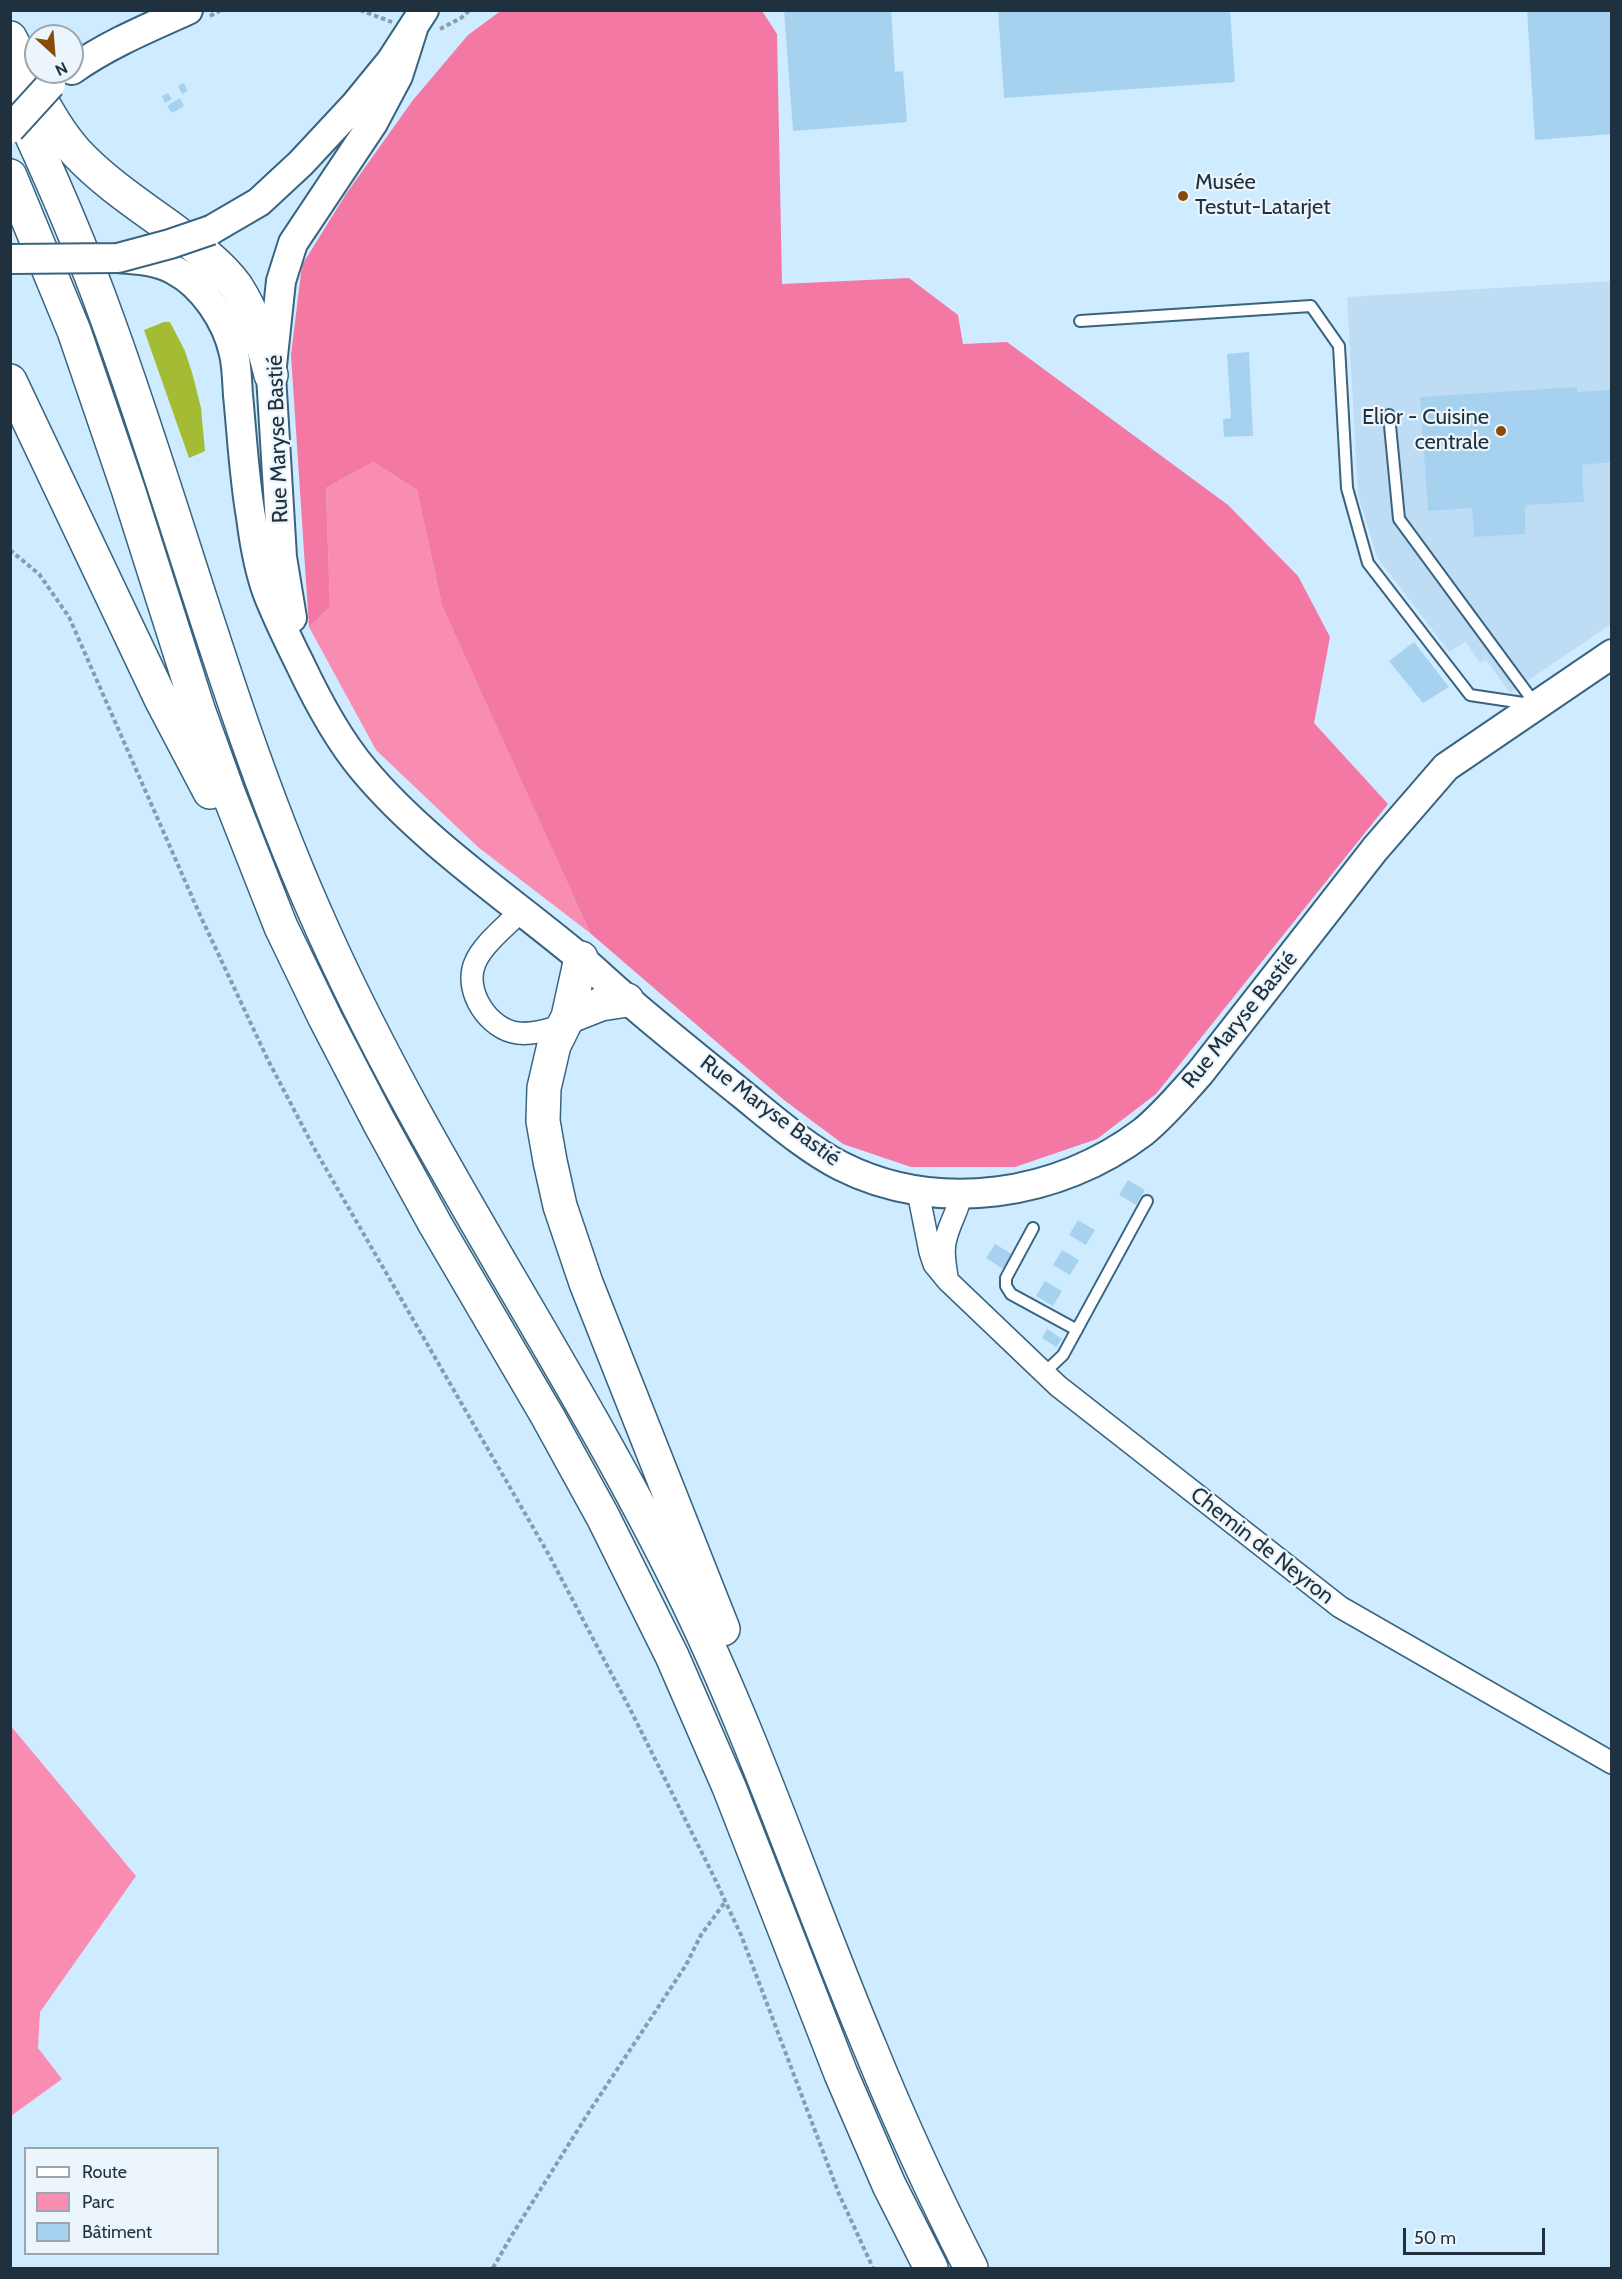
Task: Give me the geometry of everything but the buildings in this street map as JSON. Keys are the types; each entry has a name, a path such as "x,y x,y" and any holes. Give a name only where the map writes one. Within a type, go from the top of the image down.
{"highway":[{"path":"10,38 51,117 75,151 110,184 199,248 235,285 255,322 271,375"},
{"path":"10,89 67,211 109,322 256,763 315,913 358,1004 464,1203 588,1412 646,1518 719,1669 871,2051 971,2268"},
{"path":"10,176 74,331 128,489 195,699 229,795 281,927"},
{"path":"10,381 161,699 281,927 379,1122 435,1224 554,1427 603,1517 672,1656 729,1787 841,2074 890,2185 931,2268"},
{"path":"581,958 566,1021 554,1045 548,1066 543,1104 545,1140 560,1206 607,1337 790,1800 784,1830"},
{"path":"566,1021 601,1004 627,999"}],"main road":[{"path":"84,61 148,27 188,10"},
{"path":"10,259 118,258 211,230 258,202 301,164 355,105 391,61 419,20"},
{"name":"Rue Maryse Bastié","path":"301,666 282,557 271,375 281,280 293,243 373,123 398,76 419,20"},
{"path":"10,129 55,84"},
{"name":"Rue Maryse Bastié","path":"118,258 152,261 171,268 191,281 223,322 234,353 250,517 267,593 301,666 340,738 360,765 398,808 764,1112 838,1165 885,1183 961,1194 997,1193 1061,1177 1118,1150 1171,1106 1200,1073 1375,849 1446,767 1611,654"}],"street":[{"path":"521,911 490,942 474,964 472,987 480,1007 494,1023 517,1033 541,1031 566,1021"},
{"name":"Chemin de Neyron","path":"922,1190 920,1202 934,1264 948,1281 1051,1379 1340,1606 1611,1762"},
{"path":"948,1281 944,1258 946,1237 961,1194"}],"lane":[{"path":"1080,321 1311,306 1340,346 1347,488 1368,563 1470,694 1536,705"},
{"path":"1389,415 1399,519 1536,705"},
{"path":"1051,1379 1147,1201"},
{"path":"1034,1228 1006,1278 1006,1286 1011,1294 1077,1330"}],"path":[{"path":"360,10 419,20"},
{"path":"10,550 39,574 69,617 200,915 268,1060 314,1148 549,1555 629,1707 741,1935 839,2194 873,2268"},
{"path":"493,2268 589,2112 686,1965 701,1935 725,1902"}],"shaded area":[{"path":"502,10 762,11 777,34 782,284 909,278 958,315 963,344 1007,342 1228,505 1298,576 1330,637 1314,723 1388,804 1156,1094 1097,1139 1015,1167 911,1167 843,1144 784,1100 590,933 442,606 417,490 373,462 326,488 330,607 309,627 291,355 302,265 346,194 413,100 468,35"},
{"path":"1611,281 1611,624 1510,693 1486,660 1480,663 1466,642 1449,652 1377,557 1358,495 1347,297"},
{"path":"170,322 185,351 201,408 205,451 189,458 144,330"}],"green space":[{"path":"373,462 417,490 442,606 590,933 478,847 376,750 309,627 330,607 326,488"},
{"path":"10,1725 136,1876 40,2012 38,2048 62,2079 11,2116"}],"place":[{"name":"Musée Testut-Latarjet","path":"1183,196"},
{"name":"Elior - Cuisine centrale","path":"1501,431"}]}
